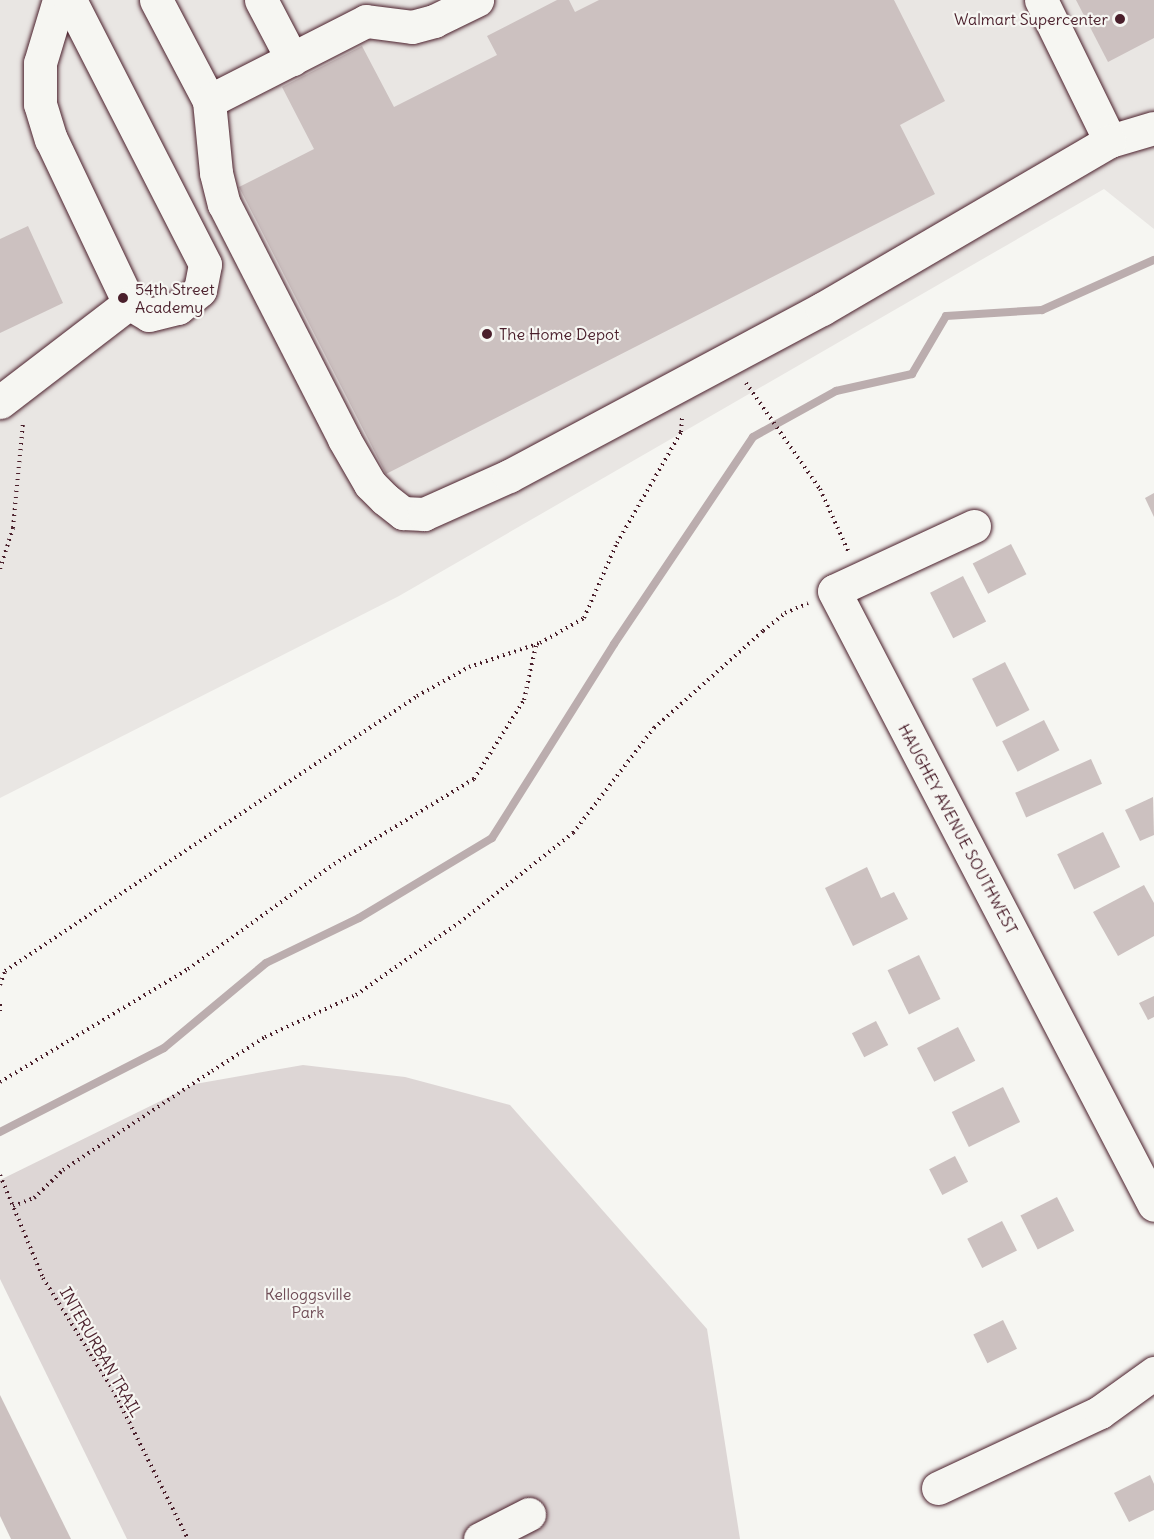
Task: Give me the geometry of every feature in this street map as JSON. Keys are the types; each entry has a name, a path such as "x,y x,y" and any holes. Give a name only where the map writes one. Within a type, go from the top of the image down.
{"street":[{"path":"59,0 40,63 40,104 51,139 129,303 149,315 178,308 200,290 205,264 70,0"},
{"path":"156,0 209,101 216,173 224,204 364,475 385,499 403,513 424,514 447,506 822,309 1110,141 1154,128"},
{"path":"261,0 292,59"},
{"path":"1041,0 1110,141"},
{"path":"209,101 292,59 360,11 412,27 460,4"},
{"path":"0,402 129,303"},
{"path":"847,584 974,526"},
{"name":"HAUGHEY AVENUE SOUTHWEST","path":"847,584 1154,1205"},
{"path":"938,1488 1100,1412 1154,1373"},
{"path":"480,1539 529,1514"}],"path":[{"path":"0,569 13,528 26,383"},
{"path":"0,985 5,971 19,961 417,696 469,667 536,645 584,618 617,543 681,432 682,383"},
{"path":"13,1206 34,1198 63,1170 238,1053 265,1036 356,994 464,919 573,833 654,728 763,631 785,613 847,584 820,489 764,411"},
{"path":"0,1082 188,969 334,864 474,779 524,700 536,645"},
{"path":"0,1004 0,1011"},
{"name":"INTERURBAN TRAIL","path":"0,1175 43,1278 113,1390 188,1539"}],"shaded area":[{"path":"0,0 1154,0 1154,229 1104,189 399,596 0,798"}],"green space":[{"name":"Kelloggsville Park","path":"303,1065 405,1077 510,1105 707,1329 740,1539 127,1539 0,1279 0,1180 195,1084"}],"building":[{"name":"The Home Depot","path":"557,0 569,0 575,12 599,0 894,0 945,101 900,125 935,194 386,474 239,187 314,149 282,87 362,46 394,107 497,55 487,36"},
{"name":"Walmart Supercenter","path":"1076,0 1154,0 1154,38 1108,62"},
{"path":"28,226 63,303 0,333 0,239"},
{"path":"1154,493 1154,517 1145,498"},
{"path":"1011,544 1026,574 988,594 973,564"},
{"path":"963,576 986,621 953,638 930,593"},
{"path":"1005,662 1030,710 997,727 972,679"},
{"path":"1044,720 1059,750 1018,772 1002,741"},
{"path":"1091,759 1102,784 1026,817 1015,793"},
{"path":"1153,797 1154,835 1140,841 1125,810"},
{"path":"1103,832 1120,867 1074,889 1057,854"},
{"path":"867,867 881,898 894,892 908,919 853,946 825,888"},
{"path":"1144,885 1154,903 1154,936 1118,956 1093,912"},
{"path":"919,955 940,999 909,1014 888,970"},
{"path":"1154,996 1154,1017 1148,1020 1139,1003"},
{"path":"876,1021 888,1045 864,1057 852,1033"},
{"path":"958,1027 975,1061 934,1082 917,1048"},
{"path":"1003,1087 1020,1122 969,1147 952,1112"},
{"path":"955,1156 968,1182 942,1195 929,1169"},
{"path":"1057,1197 1074,1231 1038,1249 1020,1216"},
{"path":"1002,1221 1017,1250 982,1268 967,1239"},
{"path":"1003,1320 1017,1349 987,1363 973,1334"},
{"path":"0,1395 71,1539 11,1539 0,1516"},
{"path":"1150,1475 1154,1484 1154,1510 1129,1522 1114,1493"}],"waterway":[{"path":"0,1132 164,1048 266,963 359,918 492,838 614,644 753,437 836,391 912,374 946,316 1042,310 1154,260"}],"place":[{"name":"Walmart Supercenter","path":"1120,19"},
{"name":"54th Street Academy","path":"123,298"},
{"name":"The Home Depot","path":"487,334"}]}
